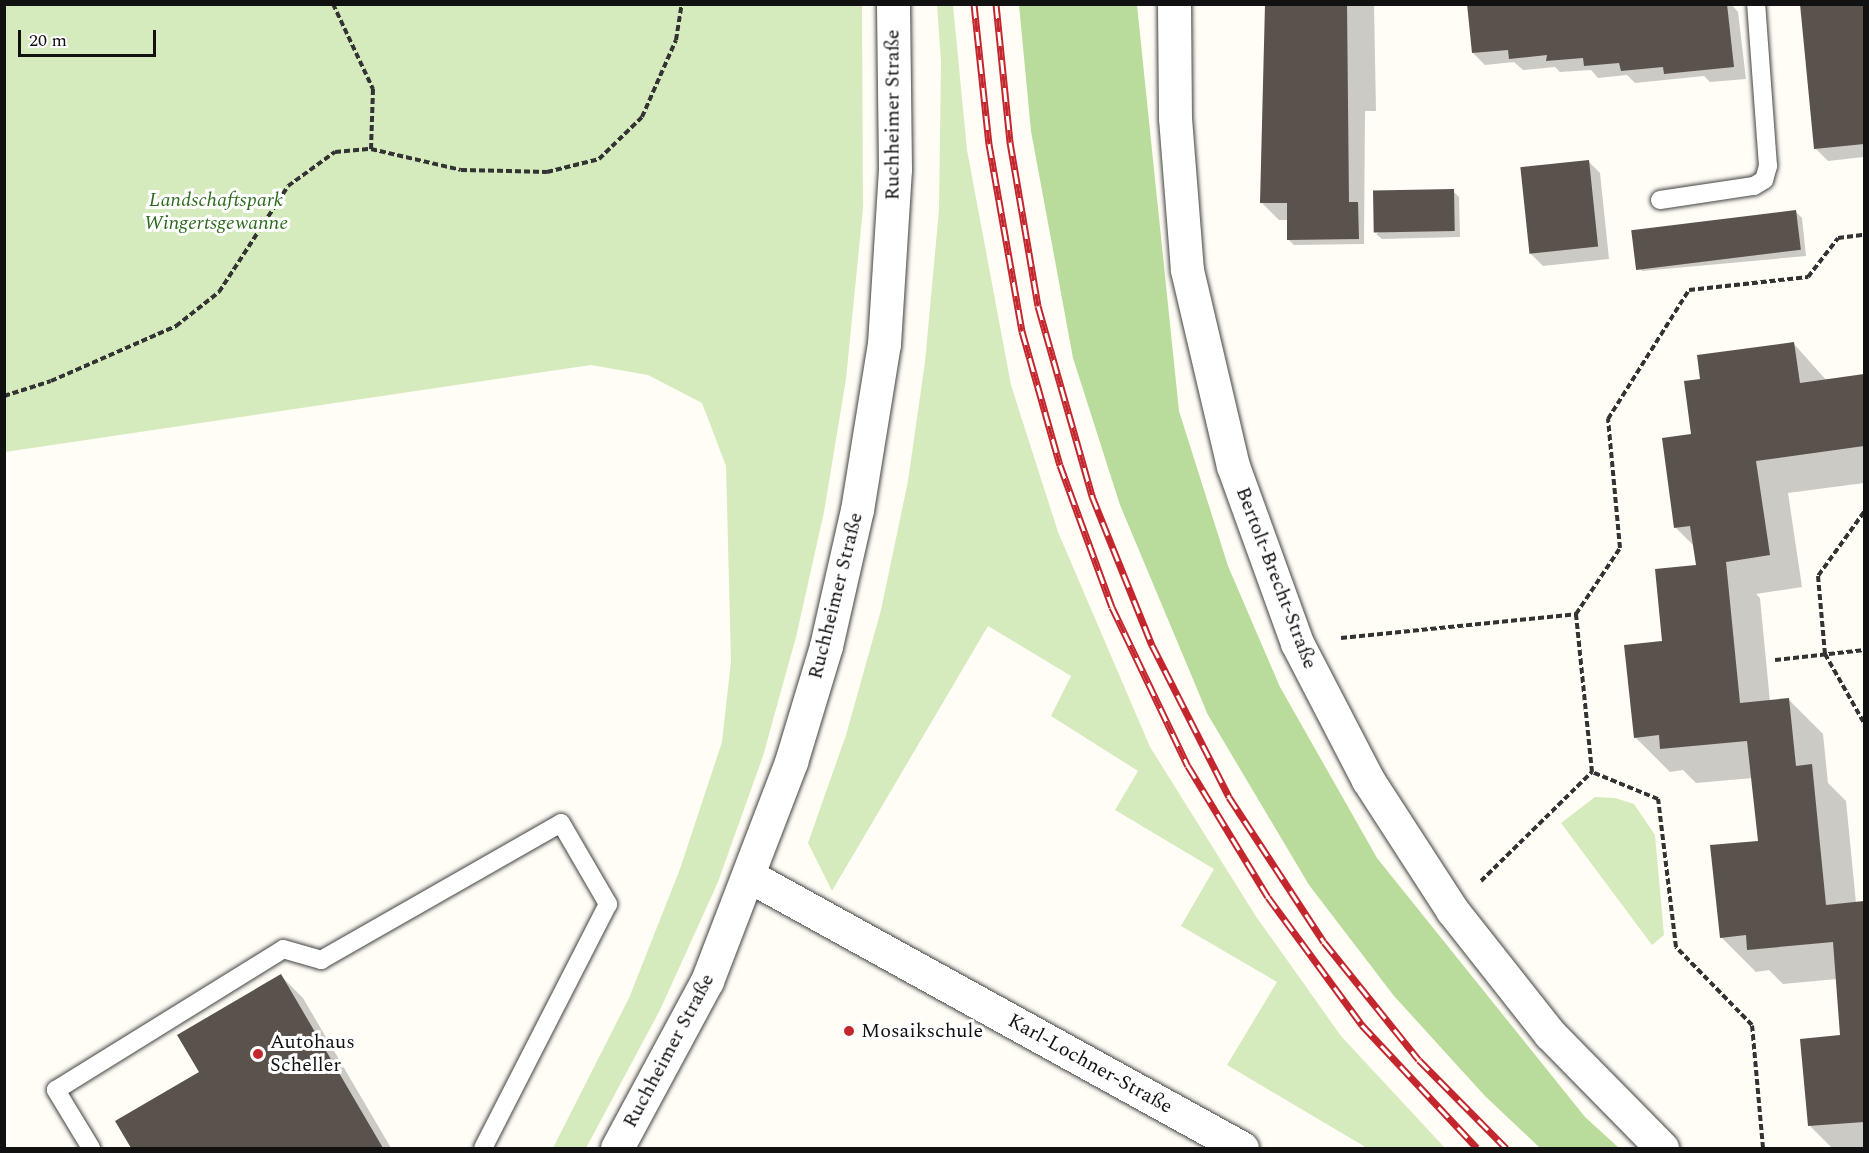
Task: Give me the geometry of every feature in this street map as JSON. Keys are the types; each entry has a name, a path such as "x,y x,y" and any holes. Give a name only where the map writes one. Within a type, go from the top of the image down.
{"street":[{"name":"Ruchheimer Straße","path":"617,1149 707,981 750,876 791,762 826,646 857,510 884,344 896,169 893,4"},
{"name":"Bertolt-Brecht-Straße","path":"1174,4 1175,118 1187,270 1233,466 1297,643 1368,780 1452,910 1550,1034 1662,1149"},
{"name":"Karl-Lochner-Straße","path":"750,876 1242,1149"}],"lane":[{"path":"1660,200 1754,186 1764,180 1768,166 1756,4"},
{"path":"91,1149 56,1090 283,949 321,960 561,823 608,904 483,1149"}],"path":[{"path":"333,4 373,89 371,149"},
{"path":"4,396 51,381 176,327 219,292 288,186 335,152 371,149 461,170 547,172 599,159 642,117 676,40 682,4"},
{"path":"1592,772 1576,614 1620,548 1608,419 1689,290 1808,277 1838,238 1864,235"},
{"path":"1864,512 1818,576 1825,654 1864,723"},
{"path":"1297,643 1576,614"},
{"path":"1774,660 1864,650"},
{"path":"1452,910 1592,772"},
{"path":"1592,772 1658,799 1676,947 1752,1025 1763,1149"}],"green space":[{"name":"Landschaftspark Wingertsgewanne","path":"5,4 862,5 863,208 846,379 824,512 796,637 763,756 718,882 660,1010 586,1148 553,1148 629,998 680,869 722,742 731,661 726,466 702,403 648,375 591,365 5,452"},
{"path":"937,5 953,5 967,150 1011,385 1058,532 1150,747 1255,915 1341,1036 1445,1148 1367,1148 1227,1065 1277,982 1181,926 1214,869 1115,810 1138,771 1051,716 1071,676 988,626 832,891 808,843 846,735 881,610 908,481 925,362 939,210 941,61"},
{"path":"1019,5 1137,5 1179,411 1228,566 1280,687 1377,858 1585,1117 1619,1148 1540,1148 1485,1096 1394,996 1309,885 1208,715 1120,505 1073,358 1031,131"},
{"path":"1595,797 1615,798 1634,804 1655,835 1664,935 1652,945 1561,823"}],"building":[{"path":"1265,4 1347,4 1349,202 1358,202 1359,239 1287,240 1287,203 1260,203"},
{"path":"1467,4 1727,4 1734,67 1664,74 1663,67 1621,71 1619,63 1584,66 1583,58 1546,61 1547,55 1509,59 1508,50 1472,53"},
{"path":"1800,4 1864,4 1864,144 1814,149"},
{"path":"1589,160 1598,247 1529,254 1520,167"},
{"path":"1454,189 1455,231 1374,232 1373,190"},
{"path":"1796,210 1801,250 1636,270 1631,230"},
{"path":"1794,342 1800,383 1864,374 1864,446 1756,461 1770,555 1726,562 1740,703 1789,698 1796,766 1812,764 1826,905 1864,901 1864,1122 1808,1126 1800,1039 1840,1035 1833,942 1747,950 1746,935 1720,938 1710,845 1758,841 1747,741 1660,749 1659,735 1634,738 1624,645 1662,641 1655,569 1696,565 1690,526 1674,528 1662,438 1691,434 1684,381 1700,379 1697,355"},
{"name":"Autohaus Scheller","path":"281,974 383,1148 131,1148 115,1121 199,1072 177,1035"}],"railway":[{"path":"974,4 989,144 1022,331 1060,465 1112,607 1188,766 1268,897 1362,1025 1477,1148"},
{"path":"996,4 1010,142 1038,306 1092,496 1152,645 1229,797 1324,942 1419,1060 1506,1148"}],"place":[{"name":"Mosaikschule","path":"849,1031"},
{"name":"Autohaus Scheller","path":"258,1054"}]}
